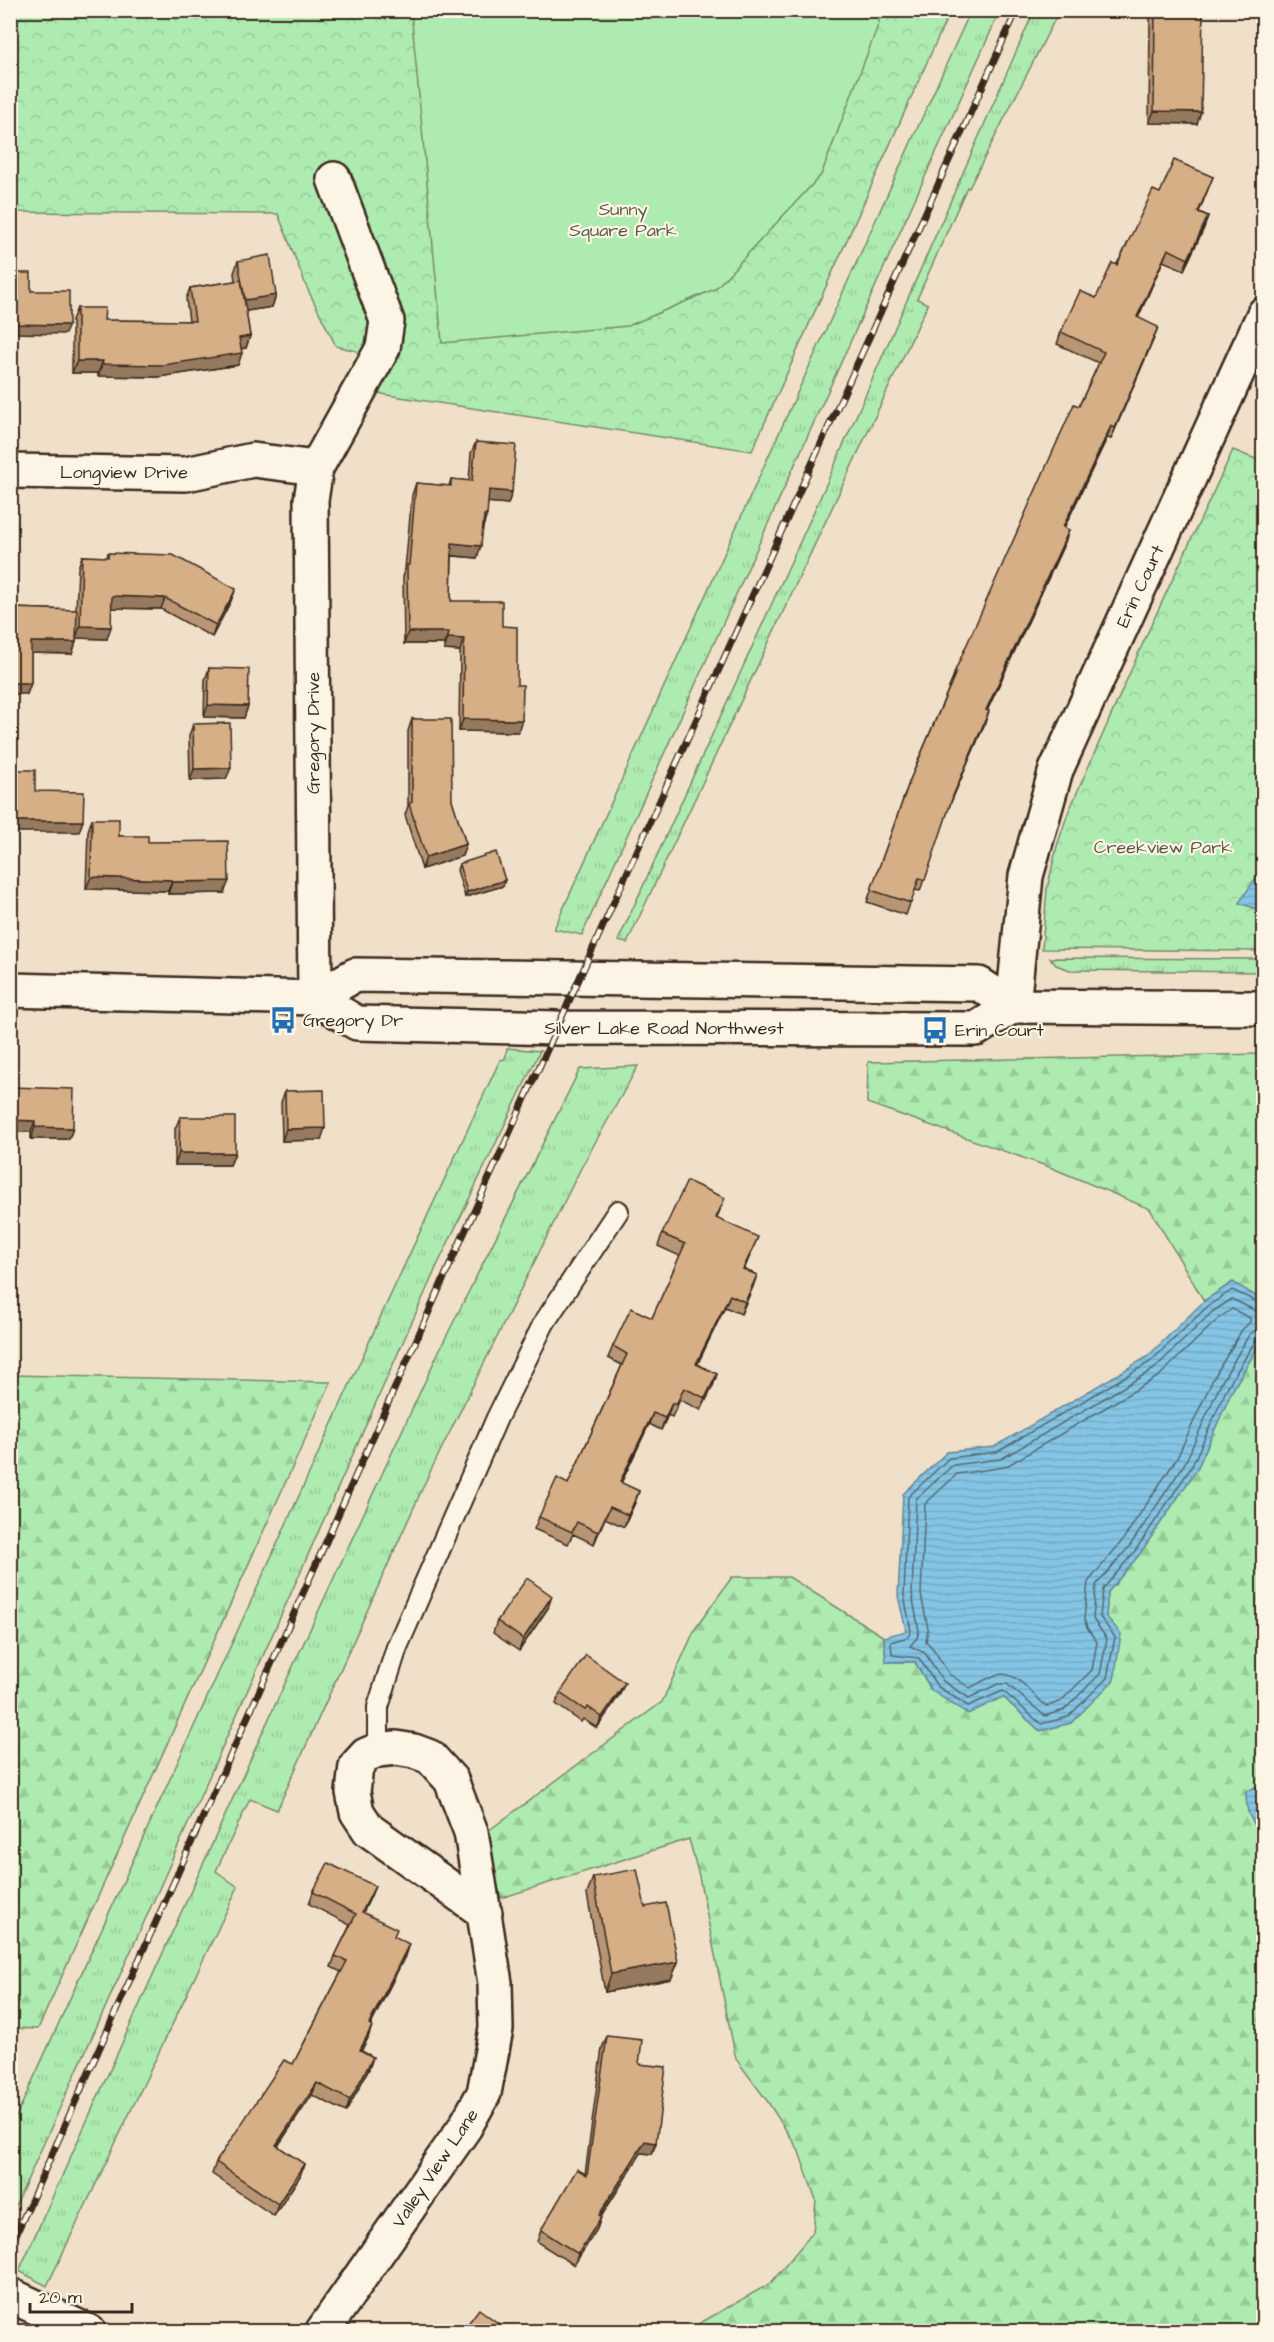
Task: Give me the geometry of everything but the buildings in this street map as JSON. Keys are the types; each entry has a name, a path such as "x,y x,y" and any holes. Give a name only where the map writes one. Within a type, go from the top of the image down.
{"street":[{"path":"316,468 383,348 387,321 334,179"},
{"name":"Erin Court","path":"1013,1006 1026,876 1056,770 1263,314"},
{"name":"Longview Drive","path":"10,471 186,474 253,460 316,468"},
{"name":"Gregory Drive","path":"315,998 311,500 316,468"},
{"path":"315,998 355,975 979,984 1013,1006 1263,1008"},
{"name":"Silver Lake Road Northwest","path":"10,990 315,998 357,1023 557,1028 975,1029 1013,1006"},
{"name":"Valley View Lane","path":"322,2331 465,2127 484,2093 496,2029 495,1983 471,1832 452,1780 430,1757 396,1748 378,1750"},
{"path":"378,1750 366,1755 356,1766 353,1792 357,1812 369,1830 485,1913"},
{"path":"10,2295 89,2331"}],"lane":[{"path":"378,1750 378,1707 397,1647 497,1418 544,1323 618,1210"}],"green space":[{"path":"411,10 880,11 879,23 821,175 715,289 628,326 442,343"},
{"path":"971,10 1000,11 582,935 554,929"},
{"name":"Sunny Square Park","path":"11,11 950,11 752,451 387,395 343,385 359,362 357,351 336,346 307,288 278,214 11,212"},
{"path":"1034,11 1059,11 969,188 967,187 917,299 928,304 627,943 618,941 825,487"},
{"name":"Creekview Park","path":"1233,450 1263,462 1263,951 1042,949 1047,889 1057,846 1068,813 1147,634"},
{"path":"1050,958 1263,959 1263,972 1070,970 1056,965"},
{"path":"507,1048 540,1051 436,1268 11,2216 11,2128 385,1307 500,1060 505,1059"},
{"path":"1263,1054 1264,1783 1246,1792 1254,1824 1264,1831 1263,2331 686,2331 771,2283 813,2232 816,2200 798,2149 768,2102 736,2059 699,1876 689,1839 501,1898 492,1864 488,1831 662,1702 695,1629 732,1577 789,1577 884,1637 886,1662 915,1662 932,1691 1003,1697 1040,1731 1071,1723 1106,1616 1108,1592 1139,1555 1197,1469 1233,1389 1263,1338 1233,1282 1204,1301 1150,1209 1052,1168 867,1103 868,1062"},
{"path":"638,1066 581,1168 429,1474 277,1810 250,1799 216,1871 238,1887 47,2286 19,2271 275,1705 440,1349 580,1069"},
{"path":"11,1375 331,1382 38,2029 10,2028"}],"water":[{"path":"1263,867 1263,911 1239,903"},
{"path":"1233,1282 1262,1300 1263,1338 1233,1389 1197,1469 1139,1555 1108,1592 1106,1616 1121,1634 1114,1680 1071,1723 1040,1731 1003,1697 968,1714 932,1691 915,1662 886,1662 884,1637 906,1631 898,1596 903,1494 947,1452 994,1447 1147,1357 1204,1301"},
{"path":"1263,1783 1263,1831 1254,1823 1249,1814 1246,1792"}],"railway":[{"path":"10,2248 453,1258 1017,10"}],"place":[{"name":"Gregory Dr","path":"283,1020"},
{"name":"Erin Court","path":"935,1030"}]}
